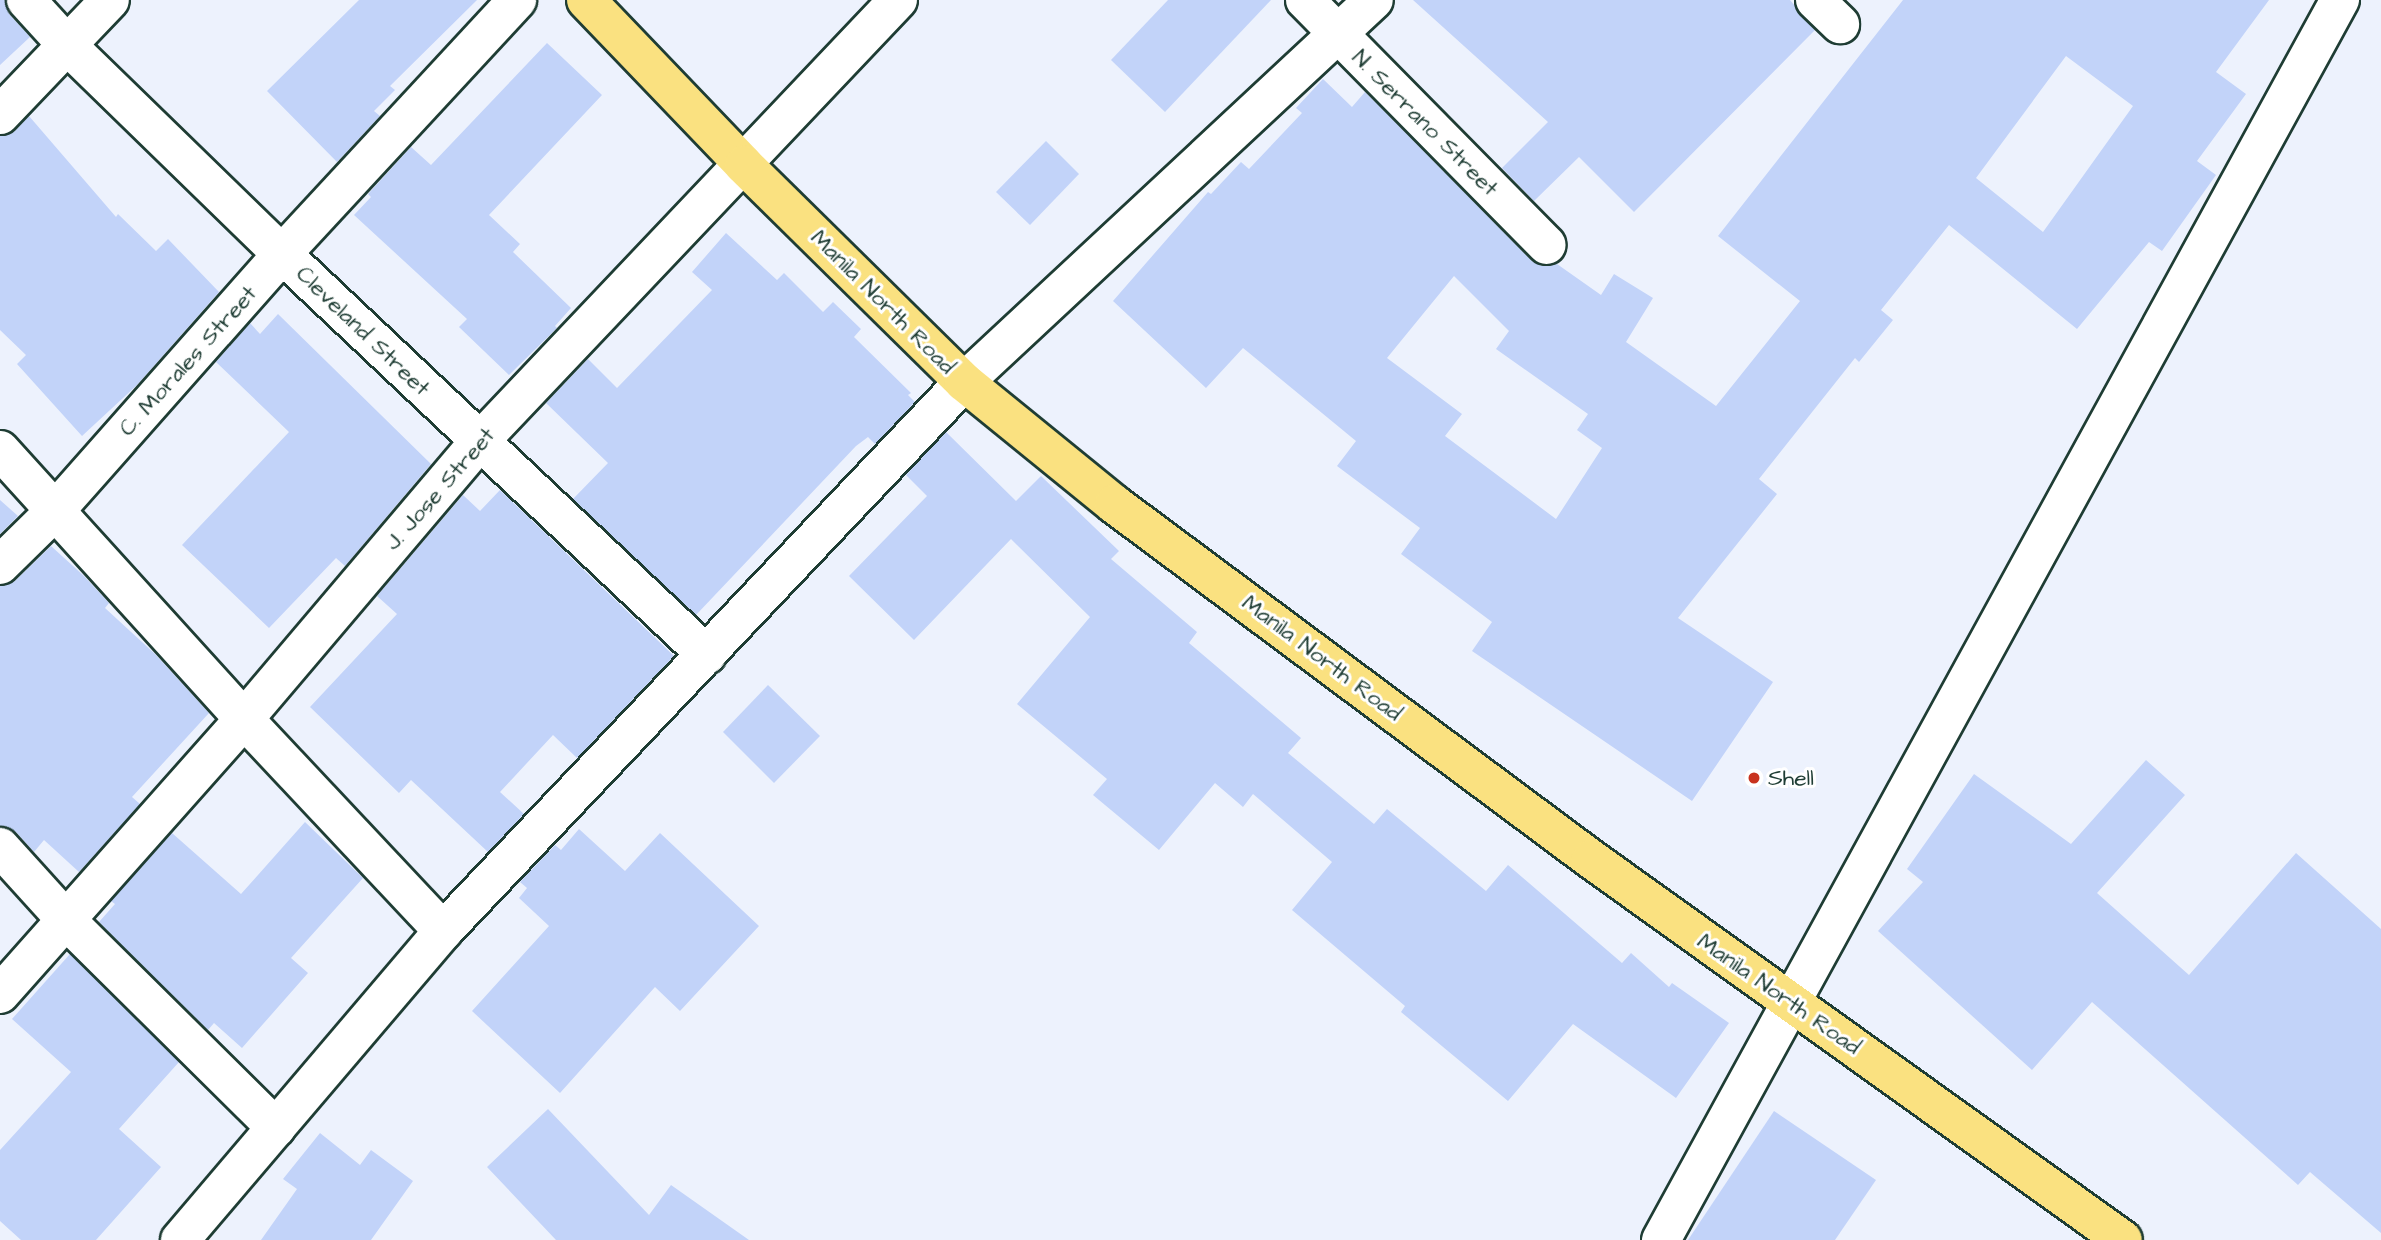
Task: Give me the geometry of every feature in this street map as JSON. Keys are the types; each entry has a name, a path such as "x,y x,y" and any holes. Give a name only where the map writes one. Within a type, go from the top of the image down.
{"highway":[{"name":"Manila North Road","path":"586,0 744,165 964,382 1114,504 1591,859 2123,1240"}],"street":[{"name":"Cleveland Street","path":"26,0 68,46 282,254 707,655"},
{"path":"0,115 110,0"},
{"name":"C. Morales Street","path":"0,565 54,512 282,254 517,0"},
{"name":"J. Jose Street","path":"0,994 244,719 479,442 898,0"},
{"name":"N. Serrano Street","path":"1304,0 1547,245"},
{"path":"180,1240 443,931 964,382 1374,0"},
{"path":"1661,1240 2340,0"},
{"path":"0,450 244,719 443,931"},
{"path":"0,847 65,919 276,1128"}],"building":[{"path":"0,0 5,0 9,14 30,37 0,65"},
{"path":"359,0 477,0 390,86 395,90 374,111 380,116 337,162 267,91"},
{"path":"1168,0 1271,0 1165,112 1111,60"},
{"path":"1413,0 1790,0 1815,30 1634,212 1579,157 1534,201 1502,168 1548,122"},
{"path":"1903,0 2269,0 2216,72 2246,94 2197,161 2216,175 2162,251 2149,242 2077,329 1949,225 1881,310 1893,320 1859,362 1855,358 1759,479 1777,494 1678,618 1773,682 1692,801 1472,651 1492,622 1401,554 1420,528 1337,466 1356,441 1243,348 1206,388 1113,301 1208,192 1211,194 1241,162 1249,169 1302,113 1296,108 1323,79 1352,107 1365,92 1532,261 1542,266 1557,264 1601,295 1614,274 1653,298 1626,342 1716,406 1800,301 1718,236","holes":["2066,56 2133,106 2043,232 1976,178","1454,276 1509,331 1496,349 1588,414 1577,430 1602,448 1556,519 1445,436 1462,414 1387,358"]},
{"path":"547,43 602,95 489,215 520,244 513,252 571,308 555,326 557,328 509,375 459,327 467,319 354,215 371,197 368,194 411,147 431,165"},
{"path":"29,116 116,217 118,214 156,251 168,239 219,292 137,385 82,436 17,364 26,355 0,330 0,136 15,131"},
{"path":"1046,141 1079,174 1030,225 996,192"},
{"path":"726,233 777,280 784,273 823,312 833,302 861,329 854,337 911,393 908,395 915,402 875,444 868,437 856,446 696,615 573,499 608,463 546,403 588,359 617,388 712,290 692,272"},
{"path":"278,314 431,464 345,566 336,558 269,628 182,545 289,432 216,362 250,323 260,334"},
{"path":"946,432 1016,501 1041,476 1119,551 1111,559 1197,632 1189,643 1301,738 1288,753 1374,824 1387,809 1486,891 1508,865 1622,963 1631,953 1669,987 1672,983 1729,1023 1676,1098 1573,1024 1508,1101 1401,1012 1405,1006 1292,910 1332,862 1253,794 1243,807 1215,783 1159,850 1093,795 1107,779 1017,704 1090,617 1011,539 914,640 849,576 927,496 906,475"},
{"path":"500,490 674,656 577,758 553,735 500,792 524,814 488,852 411,780 399,793 310,707 397,614 377,596 463,495 480,511"},
{"path":"0,500 18,516 0,534"},
{"path":"51,546 109,603 105,608 155,654 209,713 132,797 140,804 79,872 44,840 34,852 16,832 0,826 0,586 15,581"},
{"path":"768,685 820,736 774,783 723,732"},
{"path":"2146,760 2185,795 2097,893 2189,975 2296,853 2381,929 2381,1233 2310,1172 2298,1185 2092,1002 2032,1070 1878,931 1923,882 1907,869 1974,774 2071,844"},
{"path":"305,822 363,878 291,958 308,973 242,1048 214,1023 208,1030 99,922 115,904 111,901 172,833 241,894"},
{"path":"579,829 625,871 660,833 759,926 680,1011 655,987 560,1093 472,1011 549,926 519,898 527,888 520,882 555,845 561,850"},
{"path":"70,954 179,1062 119,1129 161,1167 96,1240 21,1240 0,1221 0,1150 71,1072 12,1019"},
{"path":"548,1109 649,1215 671,1185 749,1240 556,1240 487,1167"},
{"path":"1774,1111 1876,1180 1835,1240 1688,1240"},
{"path":"320,1133 360,1165 371,1150 413,1181 371,1240 261,1240 297,1189 283,1179"}],"place":[{"name":"Shell","path":"1754,778"}]}
